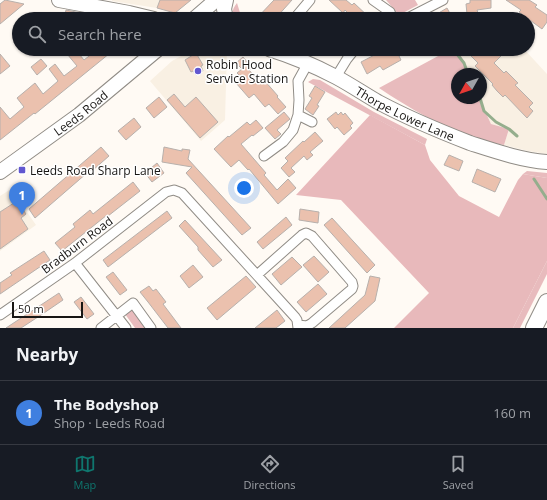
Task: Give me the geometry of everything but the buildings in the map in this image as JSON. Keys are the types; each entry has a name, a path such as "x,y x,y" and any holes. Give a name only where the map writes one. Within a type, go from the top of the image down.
{"highway":[{"path":"534,328 547,302"}],"main road":[{"path":"59,0 121,12"},
{"path":"202,12 216,0"},
{"path":"225,12 226,0"},
{"name":"Leeds Road","path":"0,172 79,115 149,56"},
{"name":"Thorpe Lower Lane","path":"288,56 308,63 378,102 449,135 500,153 547,162"}],"street":[{"path":"300,12 310,0"},
{"path":"373,0 390,12"},
{"path":"420,12 443,0"},
{"path":"336,78 349,56"},
{"path":"264,156 283,142 293,130 298,116 298,81 308,63"},
{"path":"298,116 312,122"},
{"name":"Bradburn Road","path":"0,314 75,263 166,192 174,190 182,193 257,275"},
{"path":"306,233 312,236 353,285 352,289 312,323 306,326 298,326 295,317 257,275 306,233"},
{"path":"75,263 126,328"},
{"path":"101,328 132,303 152,328"}],"shaded area":[{"path":"112,0 191,0 176,12"},
{"path":"386,0 415,0 418,5 405,12 396,12"},
{"path":"237,3 240,12 233,12"},
{"path":"181,56 227,56 225,120 201,141 150,81 172,61"},
{"path":"438,56 461,56 466,68 451,68 451,104 482,104 491,124 509,129 504,145 477,139 461,133 413,109 379,88"},
{"path":"461,56 530,56 547,74 547,154 504,145 509,129 491,124 482,104 487,104 487,68 466,68"},
{"path":"313,79 320,80 374,112 427,139 425,145 308,82"},
{"path":"370,115 425,145 430,160 459,196 499,217 518,180 523,174 547,178 547,261 513,328 394,328 429,293 341,200 296,195"},
{"path":"527,171 547,173 547,178 523,174"},
{"path":"11,189 36,225 0,251 0,196"},
{"path":"547,261 547,274 520,328 513,328"},
{"path":"133,308 148,328 135,328 125,314"}],"waterway":[{"path":"458,56 466,68"},
{"path":"482,104 484,111 496,122 509,129 517,136"},
{"path":"534,179 547,199"}],"place":[{"name":"Robin Hood Service Station","path":"198,71"},
{"name":"Leeds Road Sharp Lane","path":"22,170"},
{"name":"The Bodyshop","path":"22,215"}]}
